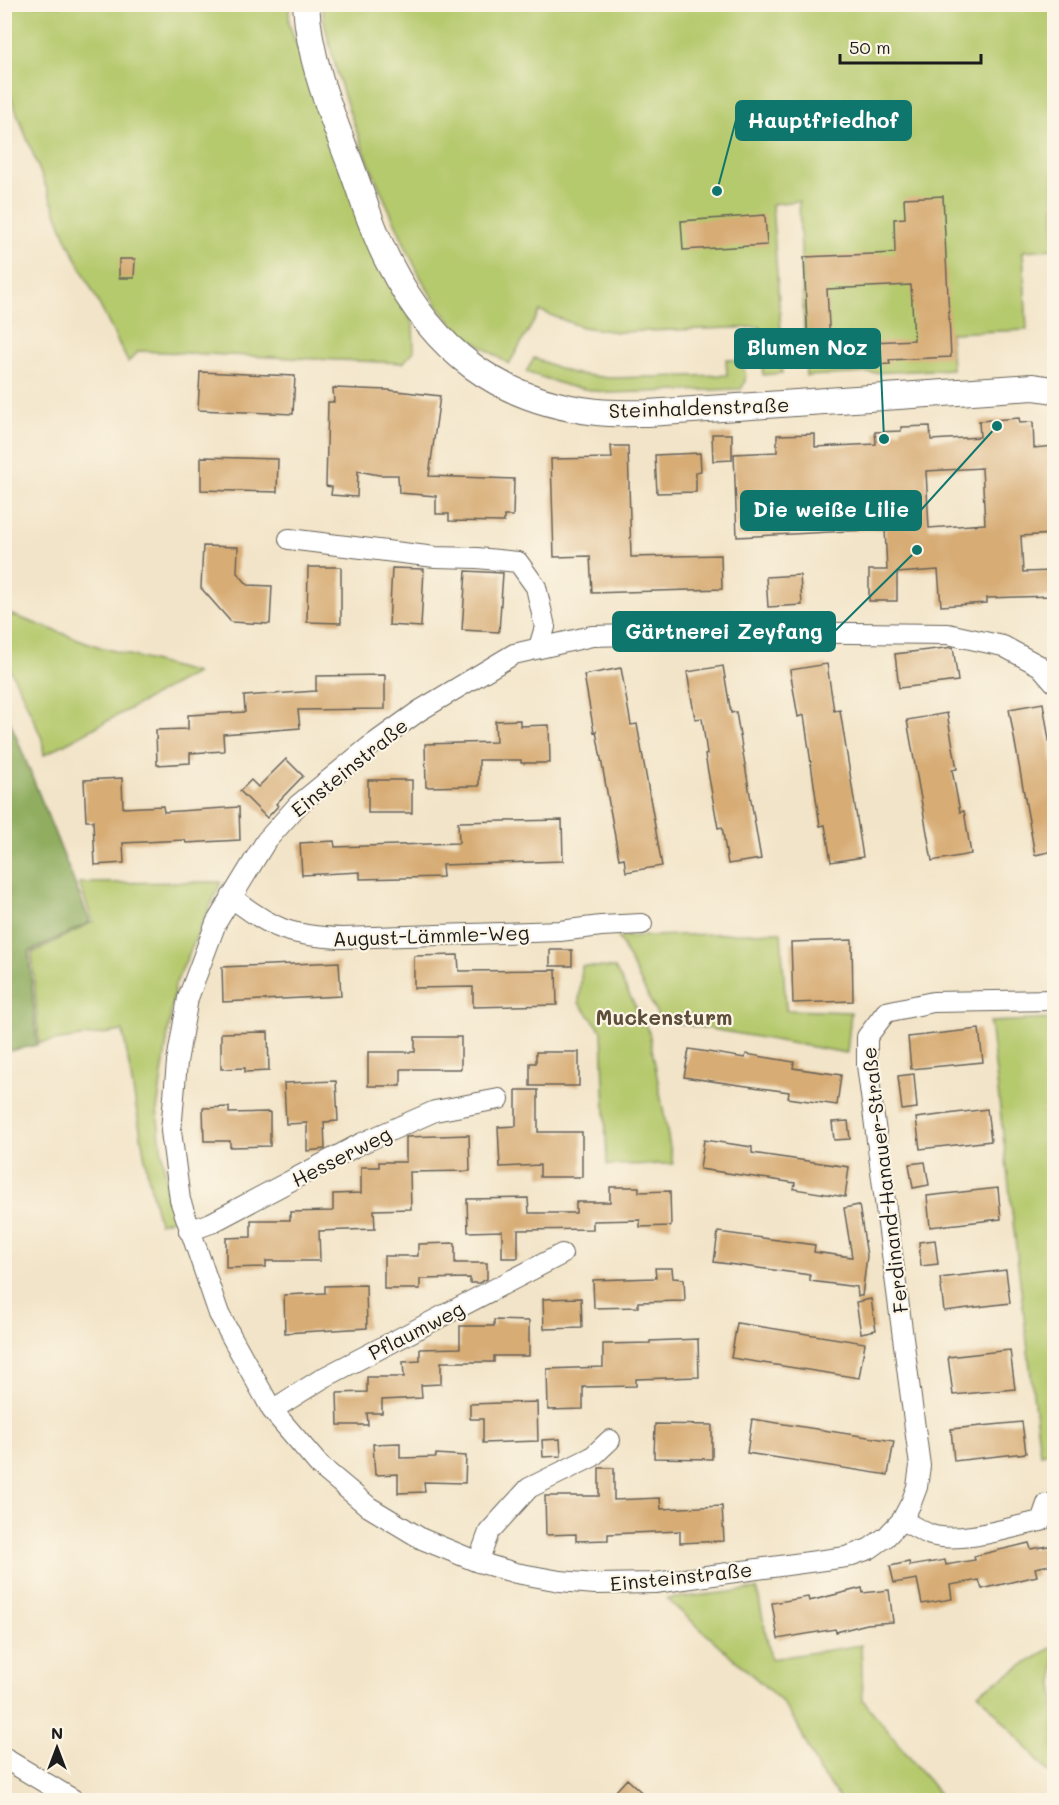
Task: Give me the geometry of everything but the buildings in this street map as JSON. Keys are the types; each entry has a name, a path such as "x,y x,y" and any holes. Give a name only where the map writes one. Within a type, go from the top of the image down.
{"street":[{"name":"Steinhaldenstraße","path":"306,4 312,51 323,92 388,262 412,303 438,338 480,372 504,386 532,397 597,412 648,413 1033,387 1054,390"},
{"path":"289,539 435,556 518,562 536,587 545,627 540,647"},
{"name":"Einsteinstraße","path":"902,1520 886,1537 868,1549 846,1557 655,1582 595,1584 560,1581 477,1563 422,1539 369,1507 320,1466 272,1410 219,1314 189,1231 180,1200 171,1131 177,1062 188,998 216,922 266,841 298,805 369,747 419,711 514,654 592,636 655,633 948,634 1003,646 1040,666 1054,682"},
{"name":"August-Lämmle-Weg","path":"231,897 253,914 283,931 310,937 342,939 538,932 642,924"},
{"name":"Ferdinand-Hanauer-Straße","path":"902,1520 912,1503 920,1466 877,1146 867,1065 867,1037 886,1012 933,1002 1054,1000"},
{"name":"Hesserweg","path":"189,1231 212,1223 360,1144 435,1110 499,1099"},
{"name":"Pflaumweg","path":"272,1410 323,1378 562,1254"},
{"path":"477,1563 489,1532 529,1488 592,1457 609,1440"},
{"path":"902,1520 932,1535 970,1536 1041,1521 1047,1504"},
{"path":"4,1758 74,1800"}],"green space":[{"path":"5,5 289,5 289,24 371,244 413,325 414,351 403,363 139,351 128,362 67,240 5,83"},
{"path":"322,5 1054,5 1054,249 1023,251 1027,330 950,333 952,369 806,376 799,201 772,204 783,359 782,373 763,375 761,327 617,332 582,327 540,311 509,364 473,341 453,324 437,304 422,279 361,143 338,76"},
{"path":"534,358 571,373 609,378 727,375 726,359 741,362 745,379 741,389 608,393 568,386 526,372"},
{"path":"4,612 100,647 196,673 44,755 42,739 5,659"},
{"path":"4,706 90,922 29,952 37,1045 5,1052"},
{"path":"221,882 175,985 157,1110 173,1219 159,1223 148,1176 123,1031 39,1043 32,953 93,922 79,883"},
{"path":"781,932 786,1010 851,1012 847,1053 660,1020 618,937"},
{"path":"582,966 615,968 649,1032 673,1164 607,1165 602,1031 579,1003"},
{"path":"1054,1019 1054,1451 1040,1454 990,1022"},
{"path":"757,1589 771,1659 861,1645 863,1700 944,1800 841,1800 819,1771 796,1722 780,1700 667,1599"},
{"path":"1054,1646 1054,1778 978,1693"}],"place":[{"name":"Hauptfriedhof","path":"717,191"},
{"name":"Die weiße Lilie","path":"997,426"},
{"name":"Blumen Noz","path":"884,439"},
{"name":"Gärtnerei Zeyfang","path":"917,550"}],"district":[{"name":"Muckensturm","path":"664,1016"}]}
